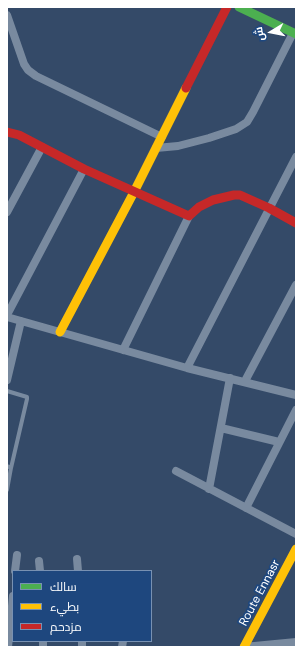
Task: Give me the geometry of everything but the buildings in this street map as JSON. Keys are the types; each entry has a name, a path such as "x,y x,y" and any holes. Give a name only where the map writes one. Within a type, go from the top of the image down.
{"street":[{"path":"60,332 134,192 227,7"},
{"path":"156,148 178,146 209,138 236,128 246,122 253,112 294,33 239,7"},
{"path":"7,15 24,64 28,70 36,76 162,137"},
{"path":"7,132 19,135 134,192 189,216"},
{"path":"7,212 42,147"},
{"path":"187,368 296,157"},
{"path":"84,168 7,316 187,368 296,395"},
{"path":"123,350 189,216 199,207 213,200 240,195 269,208 296,223"},
{"path":"245,382 296,285"},
{"path":"7,380 21,321"},
{"path":"209,489 230,378"},
{"path":"246,508 296,410"},
{"path":"220,428 279,442"},
{"path":"176,471 296,534"},
{"name":"Route Ennasr","path":"244,647 296,549"},
{"path":"16,570 17,555"},
{"path":"78,559 78,570"},
{"path":"39,561 40,570"},
{"path":"8,647 12,606"},
{"path":"244,647 296,642"}],"lane":[{"path":"7,391 26,397 27,399 9,467 7,490"}],"traffic: fast":[{"path":"239,7 296,34"}],"traffic: slow":[{"path":"60,332 134,192 186,88"},
{"path":"244,647 296,549"}],"traffic: jam":[{"path":"186,88 227,7"},
{"path":"7,132 19,135 84,169 189,216 199,207 213,200 240,195 269,208 296,223"}]}
